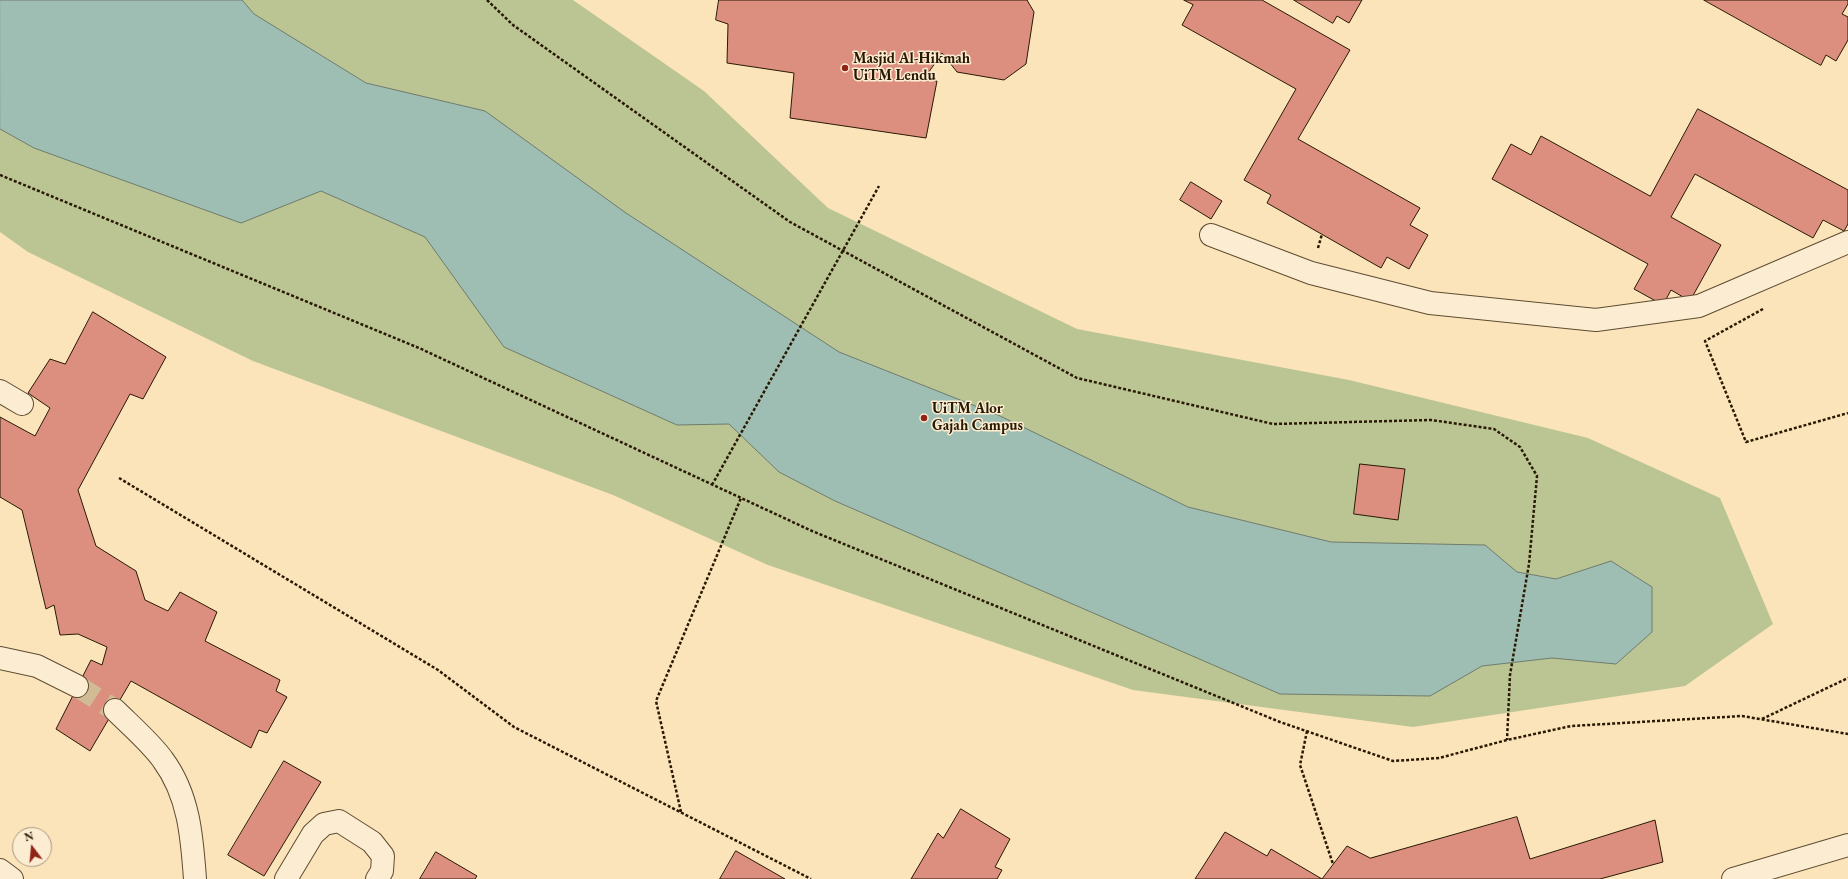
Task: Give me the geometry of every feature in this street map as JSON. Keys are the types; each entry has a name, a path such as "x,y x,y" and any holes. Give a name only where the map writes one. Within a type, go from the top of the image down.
{"street":[{"path":"1211,235 1311,273 1430,303 1596,320 1699,306 1848,242"},
{"path":"0,391 22,404"},
{"path":"0,658 37,666 78,686"},
{"path":"114,710 163,760 183,798 191,832 195,879"},
{"path":"286,879 313,834 324,824 338,821 372,842 383,856 382,871 378,879"},
{"path":"1733,879 1848,845"},
{"path":"0,870 12,879"}],"path":[{"path":"487,0 513,25 790,222 1077,378 1273,424 1431,420 1494,429 1520,447 1537,476 1529,564 1510,675 1507,740"},
{"path":"0,175 419,348 812,531 1280,722 1394,761 1439,758 1507,740 1571,726 1742,716 1848,734"},
{"path":"712,485 879,186"},
{"path":"1766,308 1705,341 1746,442 1848,413"},
{"path":"120,478 438,670 514,727 811,879"},
{"path":"681,812 656,701 741,498"},
{"path":"1761,720 1841,683 1848,678"},
{"path":"1307,731 1300,765 1333,864"}],"green space":[{"path":"0,0 573,0 704,91 828,208 1077,329 1349,380 1588,438 1720,498 1773,624 1685,686 1413,727 1133,690 768,565 613,495 253,361 28,252 0,232"}],"water":[{"path":"0,0 242,0 254,14 366,83 485,111 626,213 839,352 998,415 1188,507 1331,542 1485,545 1517,572 1556,579 1611,561 1652,587 1652,632 1616,664 1552,658 1482,666 1430,696 1280,694 835,501 779,472 729,424 677,425 504,347 425,237 321,191 241,223 34,148 0,129"}],"building":[{"name":"Masjid Al-Hikmah UiTM Lendu","path":"719,0 1027,0 1034,12 1026,64 1004,80 957,72 942,53 924,79 937,81 926,138 790,118 794,73 727,63 728,24 716,20"},
{"path":"1184,0 1262,0 1350,50 1298,139 1420,208 1410,225 1428,235 1409,269 1387,257 1381,268 1267,203 1271,195 1244,180 1296,89 1182,25 1193,5"},
{"path":"1294,0 1362,0 1349,23 1337,16 1333,23"},
{"path":"1704,0 1848,0 1848,4 1842,14 1848,17 1848,40 1836,61 1826,55 1821,65"},
{"path":"1698,109 1848,190 1848,224 1844,231 1823,220 1813,238 1695,174 1671,217 1721,245 1690,301 1671,290 1663,305 1634,289 1648,264 1492,179 1511,144 1531,155 1541,136 1650,196"},
{"path":"1191,182 1222,201 1211,219 1180,200"},
{"path":"93,312 166,357 143,399 130,394 78,490 96,546 136,571 145,600 168,611 180,592 217,612 205,641 280,680 276,691 287,697 267,733 259,730 251,748 131,681 90,751 56,729 91,660 102,665 107,647 78,634 60,635 54,605 46,609 22,510 0,497 0,417 35,436 50,408 28,393 50,359 65,364"},
{"path":"1360,464 1405,469 1398,520 1354,514"},
{"path":"284,761 321,782 264,876 228,855"},
{"path":"961,809 1010,839 995,867 1002,870 997,879 911,879 938,833 943,838"},
{"path":"1517,817 1530,859 1655,820 1663,862 1600,879 1322,879 1347,846 1370,858"},
{"path":"1225,832 1267,856 1271,849 1322,879 1195,879"},
{"path":"736,851 785,879 720,879"},
{"path":"436,852 477,876 475,879 420,879"}],"tunnel":[{"path":"77,686 115,710"}],"place":[{"name":"Masjid Al-Hikmah UiTM Lendu","path":"845,68"},
{"name":"UiTM Alor Gajah Campus","path":"924,418"}]}
